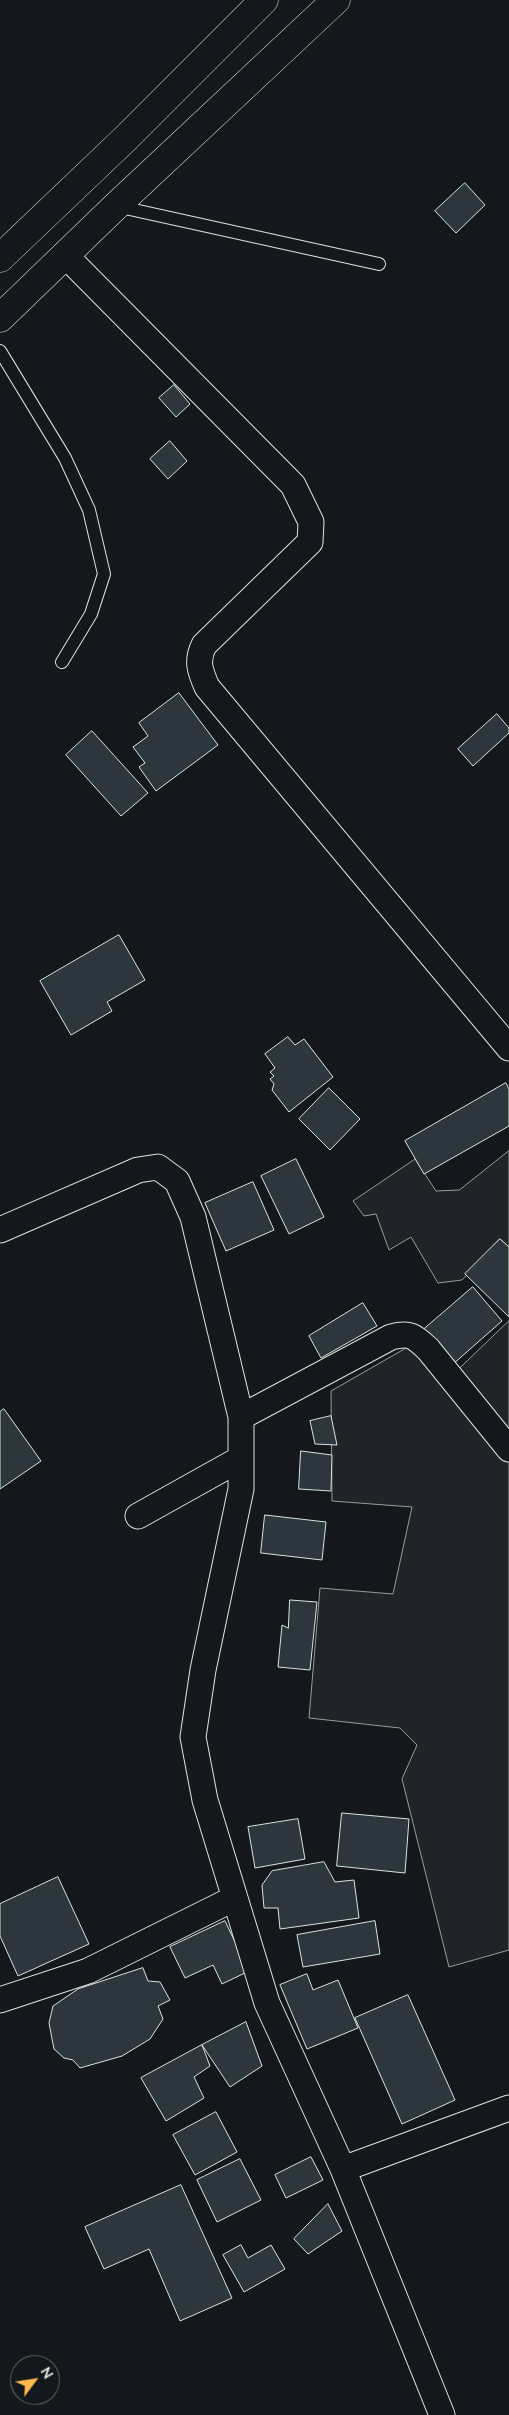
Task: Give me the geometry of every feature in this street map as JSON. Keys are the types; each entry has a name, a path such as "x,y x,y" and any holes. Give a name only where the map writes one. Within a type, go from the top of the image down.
{"main road":[{"path":"0,258 126,138 264,0"},
{"path":"0,318 116,206 336,0"}],"street":[{"path":"65,255 293,485 311,522 310,542 204,645 199,654 198,668 207,687 509,1048"},
{"path":"0,1230 138,1170 158,1167 177,1181 193,1217 241,1417 241,1489 203,1670 193,1737 205,1800 267,2003 343,2169 442,2415"},
{"path":"241,1417 391,1337 404,1334 416,1338 428,1349 509,1449"},
{"path":"138,1516 240,1459"},
{"path":"0,2000 88,1971 235,1898"},
{"path":"343,2169 509,2108"}],"lane":[{"path":"116,206 379,264"},
{"path":"0,351 65,458 89,510 104,574 91,614 62,662"}],"shaded area":[{"path":"509,1151 509,1247 500,1239 462,1280 438,1283 411,1237 389,1250 376,1214 364,1216 353,1201 415,1159 436,1191 459,1190"},
{"path":"509,1321 509,1950 449,1967 402,1779 417,1745 400,1728 309,1718 320,1588 393,1594 412,1507 332,1501 331,1391 420,1340 455,1372"}],"building":[{"path":"465,183 485,205 456,233 435,211"},
{"path":"174,385 190,404 176,417 159,398"},
{"path":"170,441 187,461 168,479 150,459"},
{"path":"179,693 218,745 156,791 139,767 145,763 133,747 148,736 139,723"},
{"path":"497,714 509,728 509,733 473,766 458,749"},
{"path":"92,731 148,793 121,816 66,755"},
{"path":"119,935 145,980 107,1002 112,1011 71,1035 40,981"},
{"path":"288,1037 295,1045 304,1039 333,1077 289,1112 272,1090 274,1084 270,1079 274,1076 270,1072 275,1068 265,1054"},
{"path":"506,1083 509,1089 509,1126 424,1174 405,1141"},
{"path":"329,1088 360,1119 330,1150 299,1119"},
{"path":"296,1159 324,1217 289,1234 261,1176"},
{"path":"253,1182 274,1230 226,1251 205,1203"},
{"path":"500,1239 509,1247 509,1317 465,1274"},
{"path":"473,1287 502,1321 452,1365 422,1331"},
{"path":"363,1303 377,1326 321,1358 309,1336"},
{"path":"4,1409 41,1461 0,1489 0,1412"},
{"path":"331,1416 337,1445 315,1444 310,1421"},
{"path":"301,1451 332,1455 331,1491 299,1489"},
{"path":"265,1515 326,1522 322,1560 261,1553"},
{"path":"290,1600 317,1602 310,1670 278,1667 282,1625 288,1628"},
{"path":"342,1813 409,1819 405,1873 337,1866"},
{"path":"298,1819 305,1859 255,1868 248,1827"},
{"path":"324,1862 335,1882 354,1880 359,1918 280,1929 278,1908 264,1908 262,1885 272,1871"},
{"path":"58,1877 89,1944 18,1976 0,1936 0,1904"},
{"path":"225,1921 249,1971 222,1984 213,1965 185,1978 170,1947"},
{"path":"375,1921 380,1954 303,1967 297,1935"},
{"path":"143,1968 148,1981 160,1982 170,2000 158,2006 163,2019 150,2039 122,2056 80,2068 73,2060 64,2058 54,2049 49,2023 53,2006 78,1989"},
{"path":"307,1974 313,1990 338,1980 358,2028 307,2049 280,1985"},
{"path":"408,1995 455,2100 402,2124 355,2018"},
{"path":"246,2022 262,2066 230,2087 202,2045"},
{"path":"202,2045 210,2066 194,2077 204,2098 166,2121 141,2078"},
{"path":"216,2112 237,2152 195,2175 173,2135"},
{"path":"311,2157 323,2180 286,2198 275,2175"},
{"path":"240,2159 261,2200 217,2222 197,2180"},
{"path":"181,2185 232,2298 180,2321 149,2249 104,2269 85,2227"},
{"path":"328,2204 342,2231 308,2254 294,2239"},
{"path":"241,2245 248,2258 271,2245 285,2269 244,2292 223,2255"}]}
